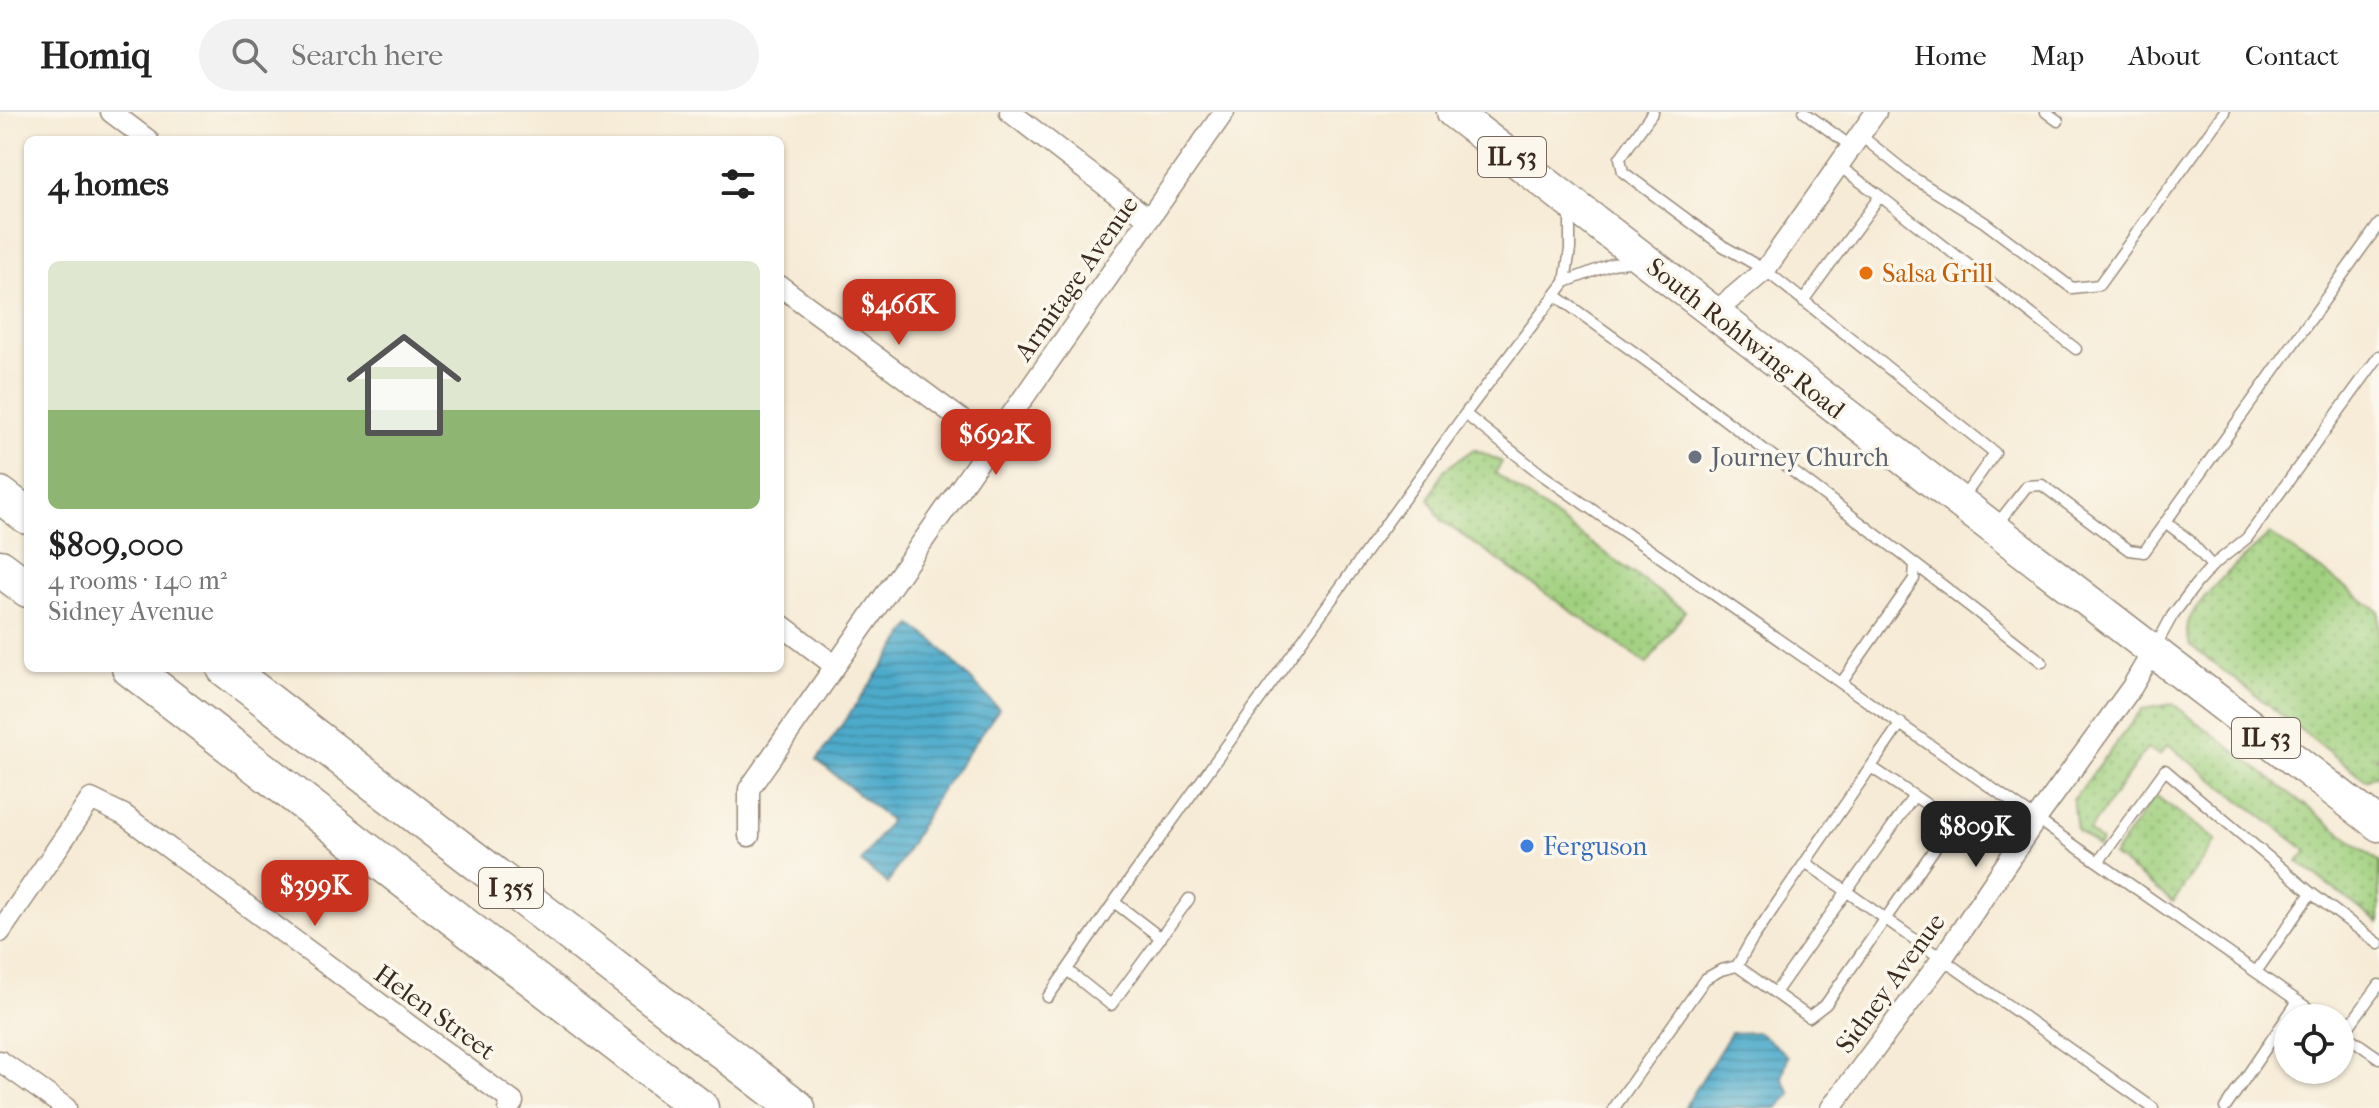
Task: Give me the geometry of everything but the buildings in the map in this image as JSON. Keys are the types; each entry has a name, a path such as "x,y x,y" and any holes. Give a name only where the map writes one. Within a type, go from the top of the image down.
{"highway":[{"path":"0,495 24,513"},
{"path":"0,568 24,586"},
{"name":"I 355","path":"135,672 700,1108"},
{"name":"I 355","path":"230,672 797,1108"}],"main road":[{"name":"South Rohlwing Road","path":"1453,112 2153,651"},
{"name":"IL 53","path":"2153,651 2373,816"}],"street":[{"path":"111,112 143,136"},
{"path":"1010,112 1149,219"},
{"name":"Armitage Avenue","path":"749,836 749,789 1224,112"},
{"path":"1714,313 1765,270 1876,112"},
{"path":"784,289 993,443"},
{"path":"784,627 834,665"},
{"name":"Sidney Avenue","path":"1831,1108 1942,959 2037,818 2132,687 2153,651"},
{"name":"Helen Street","path":"0,932 91,799 124,815 511,1105"},
{"path":"0,1061 66,1108"}],"lane":[{"path":"1653,112 1620,158 1623,172 1723,246 1765,270 1995,453 1960,502"},
{"path":"1804,112 1984,222 2072,288 2099,285 2224,112"},
{"path":"2046,112 2058,121"},
{"path":"1839,166 2076,349"},
{"path":"1803,301 1880,196"},
{"path":"1048,997 1465,414 1565,282 1570,249 1570,203"},
{"path":"1994,528 2027,486 2042,485 2129,550 2144,552 2379,224"},
{"path":"1565,282 1612,264 1645,260"},
{"path":"1555,295 1667,376 2042,662"},
{"path":"2153,651 2172,616 2212,566 2247,538 2379,356"},
{"path":"1465,414 1541,474 2302,1004"},
{"path":"2165,522 2189,540 2212,566"},
{"path":"1842,682 1914,579 1915,564"},
{"path":"1614,1108 1705,979 1737,966 1901,723"},
{"path":"1737,966 1809,1017 1826,1004 1953,822 1871,767"},
{"path":"2099,861 2165,770 2311,893 2379,944"},
{"path":"1775,993 1914,796"},
{"path":"1805,862 2153,1108"},
{"path":"2256,972 2311,893"},
{"path":"1067,970 1111,1005 1189,899"},
{"path":"1114,902 1161,938"},
{"path":"2354,1017 2379,985"},
{"path":"2225,1108 2298,1001"},
{"path":"2354,1040 2379,1058"}],"green space":[{"path":"1474,449 1502,462 1495,473 1685,611 1647,664 1442,521 1429,499 1444,470"},
{"path":"2270,534 2379,611 2379,752 2376,757 2379,759 2379,773 2366,780 2190,645 2187,626 2200,603"},
{"path":"2173,704 2379,862 2379,923 2298,862 2307,851 2168,745 2159,755 2147,748 2089,831 2101,842 2098,847 2077,830 2073,800 2142,709"},
{"path":"2155,795 2216,840 2173,902 2113,856"}],"water":[{"path":"912,625 934,641 999,709 937,796 888,884 861,862 890,820 817,760"},
{"path":"1759,1032 1788,1056 1782,1078 1791,1094 1777,1108 1684,1108 1731,1033"}],"place":[{"name":"Salsa Grill","path":"1866,273"},
{"name":"Journey Church","path":"1695,457"},
{"name":"Ferguson","path":"1527,846"}]}
